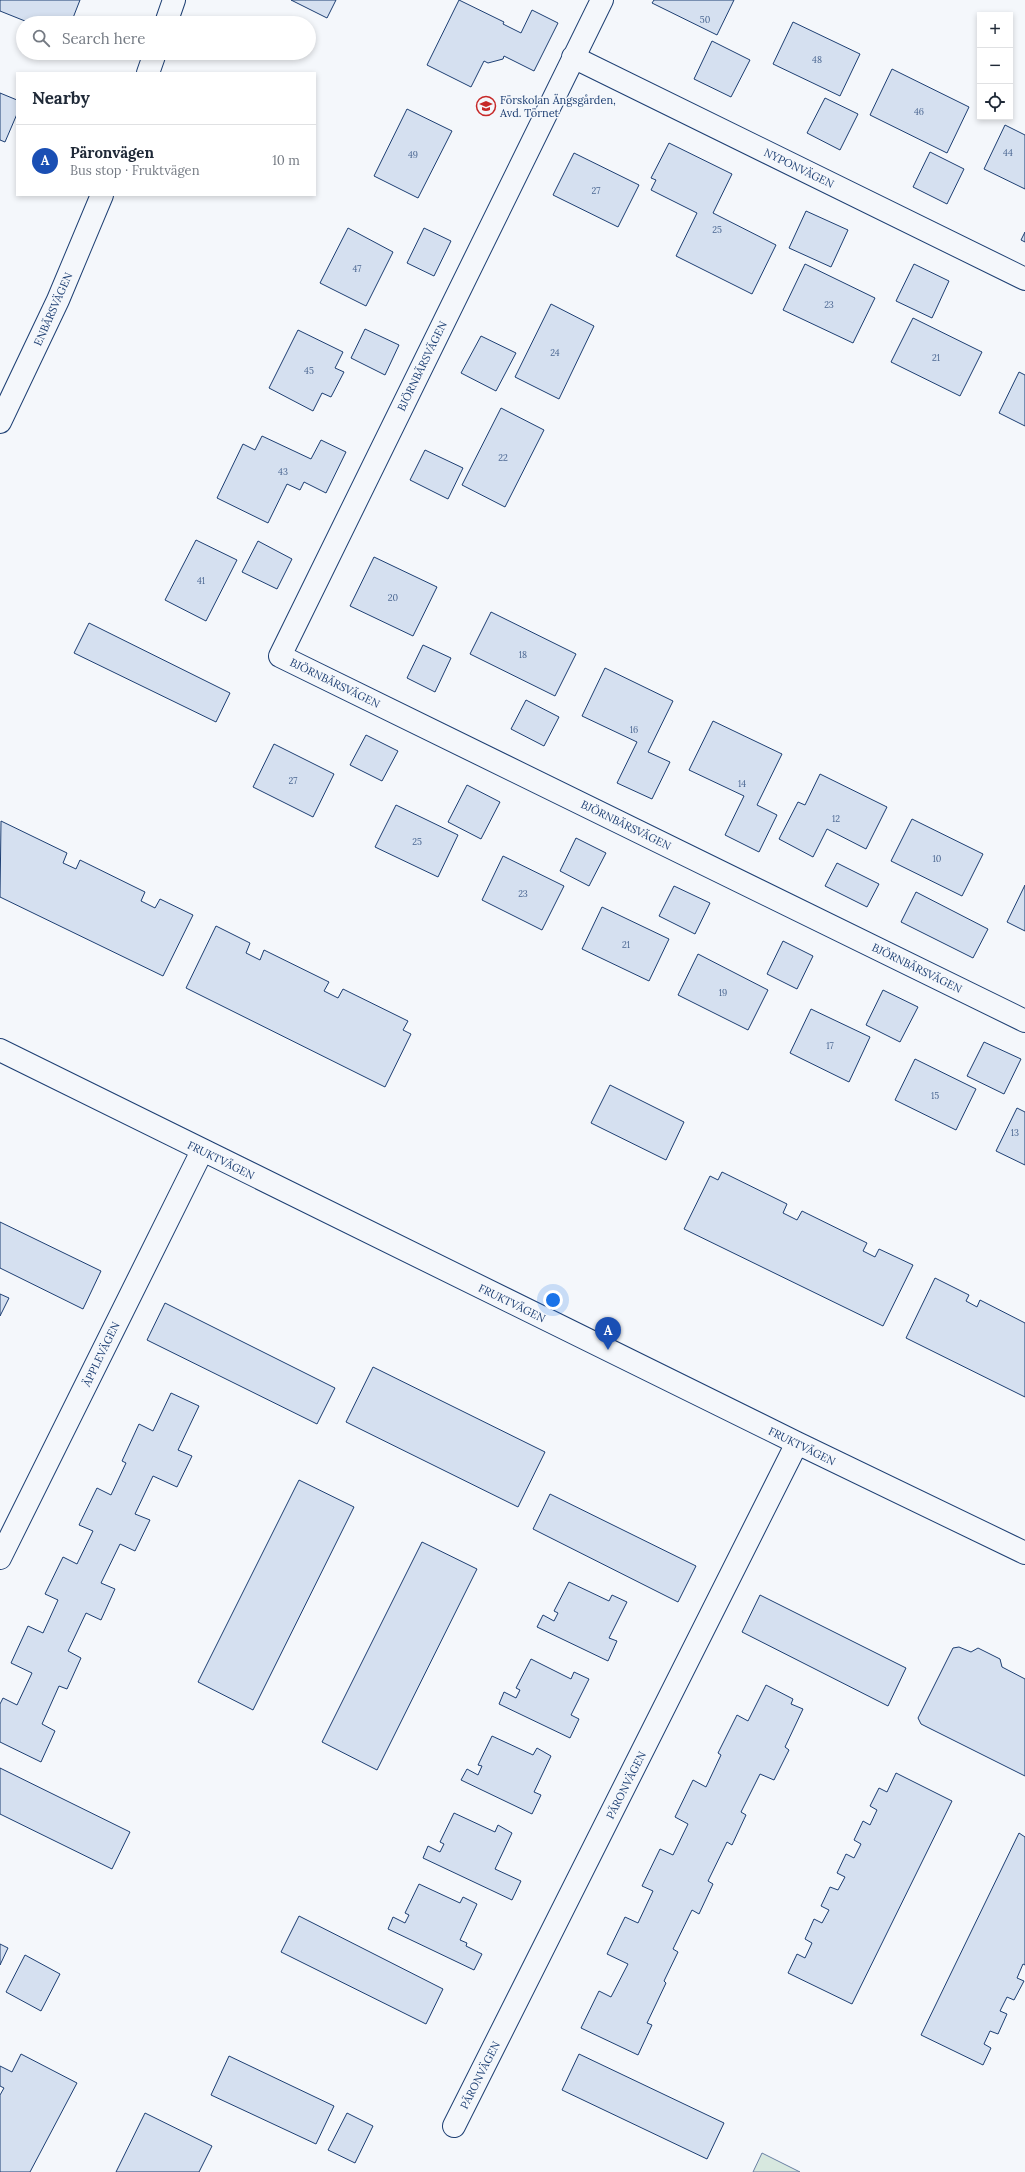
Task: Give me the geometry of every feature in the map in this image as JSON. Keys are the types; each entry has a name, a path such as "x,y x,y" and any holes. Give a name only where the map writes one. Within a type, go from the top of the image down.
{"street":[{"path":"168,16 174,0"},
{"name":"BJÖRNBÄRSVÄGEN","path":"602,0 280,656 1025,1020"},
{"name":"NYPONVÄGEN","path":"573,57 1025,279"},
{"path":"148,72 153,60"},
{"name":"ENBÄRSVÄGEN","path":"0,422 58,300 102,196"},
{"name":"FRUKTVÄGEN","path":"0,1050 202,1151 797,1443 1025,1552"},
{"name":"ÄPPLEVÄGEN","path":"0,1558 202,1151"},
{"name":"PÄRONVÄGEN","path":"454,2126 797,1443"}],"shaded area":[{"path":"762,2153 800,2172 753,2172"}],"building":[{"path":"0,0 80,0 74,16 16,16 16,17 0,11"},
{"path":"291,0 336,0 327,18"},
{"path":"459,0 504,22 503,24 521,33 532,10 558,23 534,71 504,56 503,59 488,63 484,61 471,87 427,65"},
{"path":"654,0 734,0 717,35 652,3"},
{"path":"793,22 860,54 840,96 773,64"},
{"path":"712,41 750,60 731,97 694,79"},
{"path":"892,69 969,107 947,153 870,115"},
{"path":"0,93 16,100 16,116 5,142 0,140"},
{"path":"825,98 858,114 840,150 807,133"},
{"path":"407,109 452,131 418,198 374,176"},
{"path":"1005,125 1025,135 1025,189 984,169"},
{"path":"669,143 732,174 713,213 776,245 752,294 676,256 697,213 651,190 656,180 651,178"},
{"path":"930,152 964,169 947,204 913,187"},
{"path":"574,153 639,185 618,227 553,195"},
{"path":"806,211 848,230 831,267 789,248"},
{"path":"348,228 393,252 366,306 320,283"},
{"path":"424,228 451,241 434,276 407,263"},
{"path":"1025,232 1025,242 1021,240"},
{"path":"805,264 875,298 853,343 783,310"},
{"path":"914,264 949,281 932,318 896,301"},
{"path":"551,304 594,326 559,399 515,377"},
{"path":"913,318 982,352 960,396 891,362"},
{"path":"365,329 399,345 385,375 351,358"},
{"path":"298,330 343,352 335,368 344,372 331,397 322,393 313,411 269,388"},
{"path":"481,336 516,353 496,391 461,373"},
{"path":"1019,372 1025,375 1025,426 999,413"},
{"path":"501,408 544,430 505,507 462,485"},
{"path":"262,436 311,459 321,440 346,452 326,493 304,482 300,490 287,484 268,523 217,498 243,444 255,450"},
{"path":"425,450 463,468 448,499 410,480"},
{"path":"196,540 237,560 206,621 165,600"},
{"path":"258,541 292,559 277,589 242,572"},
{"path":"374,557 437,587 413,636 350,606"},
{"path":"491,612 576,654 555,696 470,654"},
{"path":"89,623 230,693 216,722 74,653"},
{"path":"423,645 451,658 435,692 407,678"},
{"path":"605,668 673,701 648,752 670,762 652,799 617,783 637,742 582,716"},
{"path":"526,700 559,717 544,746 511,729"},
{"path":"713,721 782,754 757,805 777,815 759,852 725,835 744,796 689,770"},
{"path":"366,735 398,751 382,781 350,765"},
{"path":"274,744 334,774 313,817 253,787"},
{"path":"820,774 887,807 866,849 827,829 813,857 779,839 798,802 805,805"},
{"path":"467,785 500,802 481,839 448,822"},
{"path":"396,805 458,835 438,877 375,847"},
{"path":"912,819 983,854 962,896 891,861"},
{"path":"1,821 67,853 63,863 76,869 80,860 145,892 141,901 155,908 160,899 193,915 163,976 0,897"},
{"path":"576,838 606,853 589,886 560,871"},
{"path":"503,856 564,886 542,930 482,900"},
{"path":"837,863 879,884 867,907 825,886"},
{"path":"1025,885 1025,931 1007,922"},
{"path":"674,886 710,903 695,934 659,916"},
{"path":"916,892 988,929 973,958 901,922"},
{"path":"602,907 669,939 649,981 582,949"},
{"path":"216,926 250,943 246,953 260,960 264,950 329,982 324,991 338,998 343,989 408,1021 403,1030 411,1034 385,1087 186,988"},
{"path":"783,941 813,956 797,989 767,974"},
{"path":"698,954 768,990 748,1030 678,995"},
{"path":"883,990 918,1007 900,1042 866,1025"},
{"path":"811,1009 870,1037 849,1082 790,1053"},
{"path":"984,1042 1021,1059 1004,1094 967,1076"},
{"path":"915,1059 976,1089 956,1130 895,1100"},
{"path":"610,1085 684,1122 666,1160 591,1123"},
{"path":"1017,1108 1025,1112 1025,1165 996,1151"},
{"path":"722,1172 787,1204 783,1213 797,1220 802,1211 867,1243 863,1251 875,1257 879,1249 913,1265 883,1326 684,1229 710,1176 718,1180"},
{"path":"0,1222 101,1271 83,1309 0,1268"},
{"path":"935,1278 969,1295 966,1301 977,1307 980,1300 1025,1323 1025,1397 906,1338"},
{"path":"0,1294 9,1298 0,1316"},
{"path":"165,1303 335,1388 317,1424 147,1340"},
{"path":"373,1367 545,1452 518,1507 346,1422"},
{"path":"171,1393 199,1406 178,1450 192,1456 177,1487 153,1476 135,1514 150,1520 135,1551 120,1544 101,1583 115,1589 101,1620 86,1613 68,1651 81,1658 67,1689 59,1686 42,1724 55,1731 41,1762 0,1742 0,1704 3,1698 17,1705 32,1673 11,1663 28,1626 43,1633 58,1600 45,1594 63,1557 77,1564 93,1531 79,1525 97,1488 111,1495 126,1463 122,1461 139,1424 153,1431"},
{"path":"299,1480 354,1507 253,1710 198,1682"},
{"path":"550,1494 696,1566 678,1602 533,1529"},
{"path":"422,1542 477,1569 377,1770 322,1742"},
{"path":"569,1582 609,1601 612,1595 627,1602 609,1638 617,1641 608,1661 537,1627 543,1615 554,1621 558,1613 554,1611"},
{"path":"760,1595 906,1668 888,1706 742,1632"},
{"path":"959,1647 971,1652 978,1648 1000,1659 1002,1667 1025,1679 1025,1776 921,1724 918,1718 953,1648"},
{"path":"531,1659 571,1679 574,1672 589,1679 571,1715 579,1719 570,1738 499,1704 504,1692 516,1698 520,1690 516,1688"},
{"path":"766,1685 793,1699 791,1704 803,1709 785,1747 789,1750 774,1780 760,1774 741,1812 746,1815 732,1845 727,1842 708,1881 713,1884 699,1914 692,1910 673,1949 678,1952 664,1981 666,1983 647,2023 652,2025 638,2055 581,2028 599,1991 611,1997 628,1964 607,1954 625,1917 638,1923 653,1891 642,1886 660,1849 673,1855 688,1824 675,1817 693,1780 706,1787 721,1755 718,1753 737,1715 748,1721"},
{"path":"492,1736 533,1755 537,1748 551,1756 534,1792 541,1795 532,1814 461,1780 467,1769 478,1775 482,1766 478,1765"},
{"path":"0,1768 130,1832 112,1869 0,1814"},
{"path":"896,1773 952,1801 852,2004 788,1973 797,1954 805,1958 812,1943 805,1939 814,1919 822,1923 829,1910 821,1906 830,1887 838,1890 845,1877 837,1873 846,1854 854,1858 861,1844 854,1840 863,1821 870,1825 877,1810 870,1806 879,1788 887,1792"},
{"path":"454,1813 495,1832 498,1825 512,1833 495,1869 521,1881 512,1900 423,1858 428,1846 440,1852 444,1844 440,1842"},
{"path":"1019,1833 1025,1837 1025,1965 1023,1964 1017,1978 1024,1981 1014,2000 1007,1997 1000,2011 1007,2014 998,2034 990,2031 984,2044 991,2048 983,2065 921,2035"},
{"path":"419,1884 460,1903 463,1897 477,1904 460,1940 467,1943 466,1946 482,1954 474,1970 388,1929 393,1917 405,1923 409,1915 405,1913"},
{"path":"299,1916 443,1989 426,2024 281,1952"},
{"path":"0,1944 8,1948 0,1965"},
{"path":"25,1955 60,1974 41,2011 6,1992"},
{"path":"21,2054 77,2083 30,2172 0,2172 0,2095 4,2088 0,2086 0,2066 12,2072"},
{"path":"579,2054 724,2123 707,2159 562,2090"},
{"path":"229,2056 334,2106 316,2144 211,2095"},
{"path":"145,2113 212,2146 199,2172 116,2172"},
{"path":"347,2113 373,2126 355,2163 328,2150"}],"place":[{"name":"Förskolan Ängsgården, Avd. Törnet","path":"486,106"},
{"name":"Päronvägen","path":"608,1350"}]}
